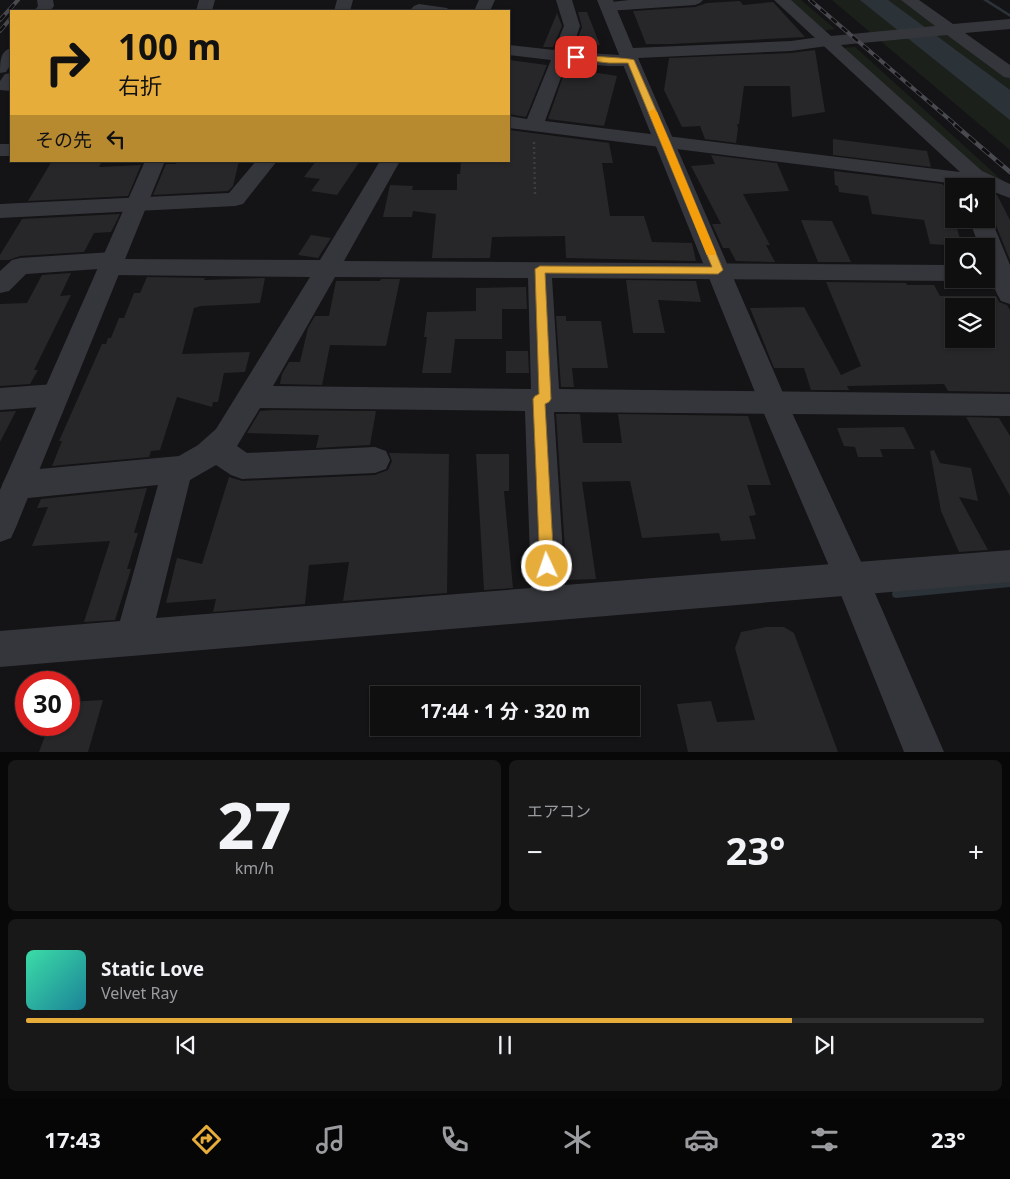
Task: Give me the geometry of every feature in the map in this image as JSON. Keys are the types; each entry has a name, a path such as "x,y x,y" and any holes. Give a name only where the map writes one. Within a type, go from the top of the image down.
{"street":[{"path":"534,125 572,26 564,0"},
{"path":"695,0 606,3 666,142 773,402 852,580 924,752"},
{"path":"782,0 967,178"},
{"path":"909,0 947,30 1010,73"},
{"path":"419,9 430,10"},
{"path":"510,50 609,61 629,57 791,46 1010,24"},
{"path":"0,68 10,54"},
{"path":"510,122 953,178"},
{"path":"6,509 155,162"},
{"path":"0,211 235,199 265,162"},
{"path":"6,509 184,469 209,454 226,438 252,396 389,162"},
{"path":"995,188 1010,192"},
{"path":"983,228 1002,279"},
{"path":"0,285 20,266 111,264 327,268 945,273"},
{"path":"540,269 542,399 549,603"},
{"path":"0,399 55,395"},
{"path":"252,396 1010,405"},
{"path":"215,448 242,466 375,460"},
{"path":"133,638 177,470"},
{"path":"0,649 1010,566"}],"path":[{"path":"534,125 535,194"}],"shaded area":[{"path":"786,0 801,0 835,29 820,31"},
{"path":"832,0 909,0 1010,73 1010,150"},
{"path":"860,0 888,0 1010,90 1010,120"},
{"path":"855,47 1006,184 995,181 995,178 975,175 839,48"}],"building":[{"path":"740,1 743,5 773,2 805,37 646,44 633,11 695,7 707,3"},
{"path":"578,12 587,12 600,45 575,46 582,27"},
{"path":"557,13 562,26 553,47 543,47"},
{"path":"815,50 825,112 792,117 790,86 744,86 739,124 737,124 736,143 705,139 700,126 682,127 664,90 669,58 791,53"},
{"path":"510,60 547,65 526,117 510,114"},
{"path":"566,68 617,76 604,126 548,119"},
{"path":"510,130 609,143 613,163 602,163 610,216 644,216 652,242 692,243 696,261 566,258 565,236 492,237 490,258 432,258 436,214 413,211 412,217 383,217 390,185 413,186 412,190 457,190 457,174 460,174 461,162 510,162"},
{"path":"833,139 927,151 931,167 833,155"},
{"path":"711,155 777,163 789,191 743,194 770,245 766,245 775,262 736,261 729,248 723,248 712,224 721,224 691,166 715,164"},
{"path":"51,162 102,162 99,167 141,165 128,196 28,201"},
{"path":"177,162 239,162 233,186 228,191 153,195 166,164 176,164"},
{"path":"315,162 359,162 337,195 311,191 320,179 304,177"},
{"path":"834,171 942,184 945,186 945,228 957,228 960,238 945,238 945,245 930,244 924,220 872,214 868,196 839,192 838,186 835,185"},
{"path":"995,194 1010,220 1010,260 995,223"},
{"path":"120,214 111,232 94,233 84,252 20,256 9,260 0,260 0,255 22,219"},
{"path":"801,220 832,221 851,262 818,262"},
{"path":"311,235 331,238 318,258 298,255"},
{"path":"71,273 60,296 71,295 34,370 38,370 30,384 0,386 0,304 27,303 42,275"},
{"path":"147,277 205,278 204,280 265,278 260,303 194,308 182,354 250,352 245,372 224,373 218,402 213,402 212,407 177,397 160,450 151,451 149,457 52,466 62,441 59,441 102,344 106,344 108,338 111,338 119,318 124,318 134,293 140,293"},
{"path":"381,279 400,279 386,346 330,345 322,385 280,384 282,374 289,362 300,362 308,328 315,316 329,316 336,281 380,281"},
{"path":"626,280 696,281 701,302 658,300 665,333 633,333"},
{"path":"826,282 934,285 940,296 996,296 999,302 1007,305 1010,310 1010,392 948,391 944,384 847,386 849,390 811,390 804,368 774,368 750,308 804,307 841,375 861,366"},
{"path":"526,287 527,309 502,309 502,339 455,339 451,373 422,373 427,337 424,337 427,312 476,311 476,288"},
{"path":"556,316 566,316 566,321 601,321 608,368 572,368 574,387 561,387"},
{"path":"506,351 528,351 529,373 506,373"},
{"path":"16,411 0,442 0,412"},
{"path":"260,411 376,411 370,445 316,448 319,435 247,433"},
{"path":"556,414 580,414 583,443 622,443 618,414 748,416 771,485 747,485 756,515 749,516 756,539 721,541 719,533 642,538 630,481 582,482 596,579 567,580"},
{"path":"966,417 999,418 1010,436 1010,496"},
{"path":"904,427 915,449 880,449 883,457 858,457 855,447 844,446 837,428"},
{"path":"934,450 940,463 971,468 978,501 959,497 988,550 959,552 941,511 930,451"},
{"path":"389,453 449,454 447,593 343,601 349,562 309,565 305,604 213,612 216,599 166,603 177,558 202,564 229,477 242,481 375,475 388,470 392,461"},
{"path":"476,454 509,454 509,491 504,491 513,588 484,590"},
{"path":"147,488 134,533 138,533 127,569 131,569 115,620 84,622 110,541 32,546 48,507 37,508 41,499"},
{"path":"766,627 784,627 794,633 838,752 688,752 677,704 711,701 717,722 755,720 735,648 741,632"},
{"path":"103,700 88,752 39,752 45,736 80,736 80,701"}],"waterway":[{"path":"985,0 1010,16"},
{"path":"896,594 1010,583"}],"railway":[{"path":"0,20 18,0"},
{"path":"810,0 957,126"},
{"path":"0,31 10,19"},
{"path":"955,125 1010,172"}],"slow traffic":[{"path":"653,112 711,253"}],"route":[{"path":"547,566 539,399 545,399 540,269 718,270 666,142 630,60 609,61 576,57"}]}
